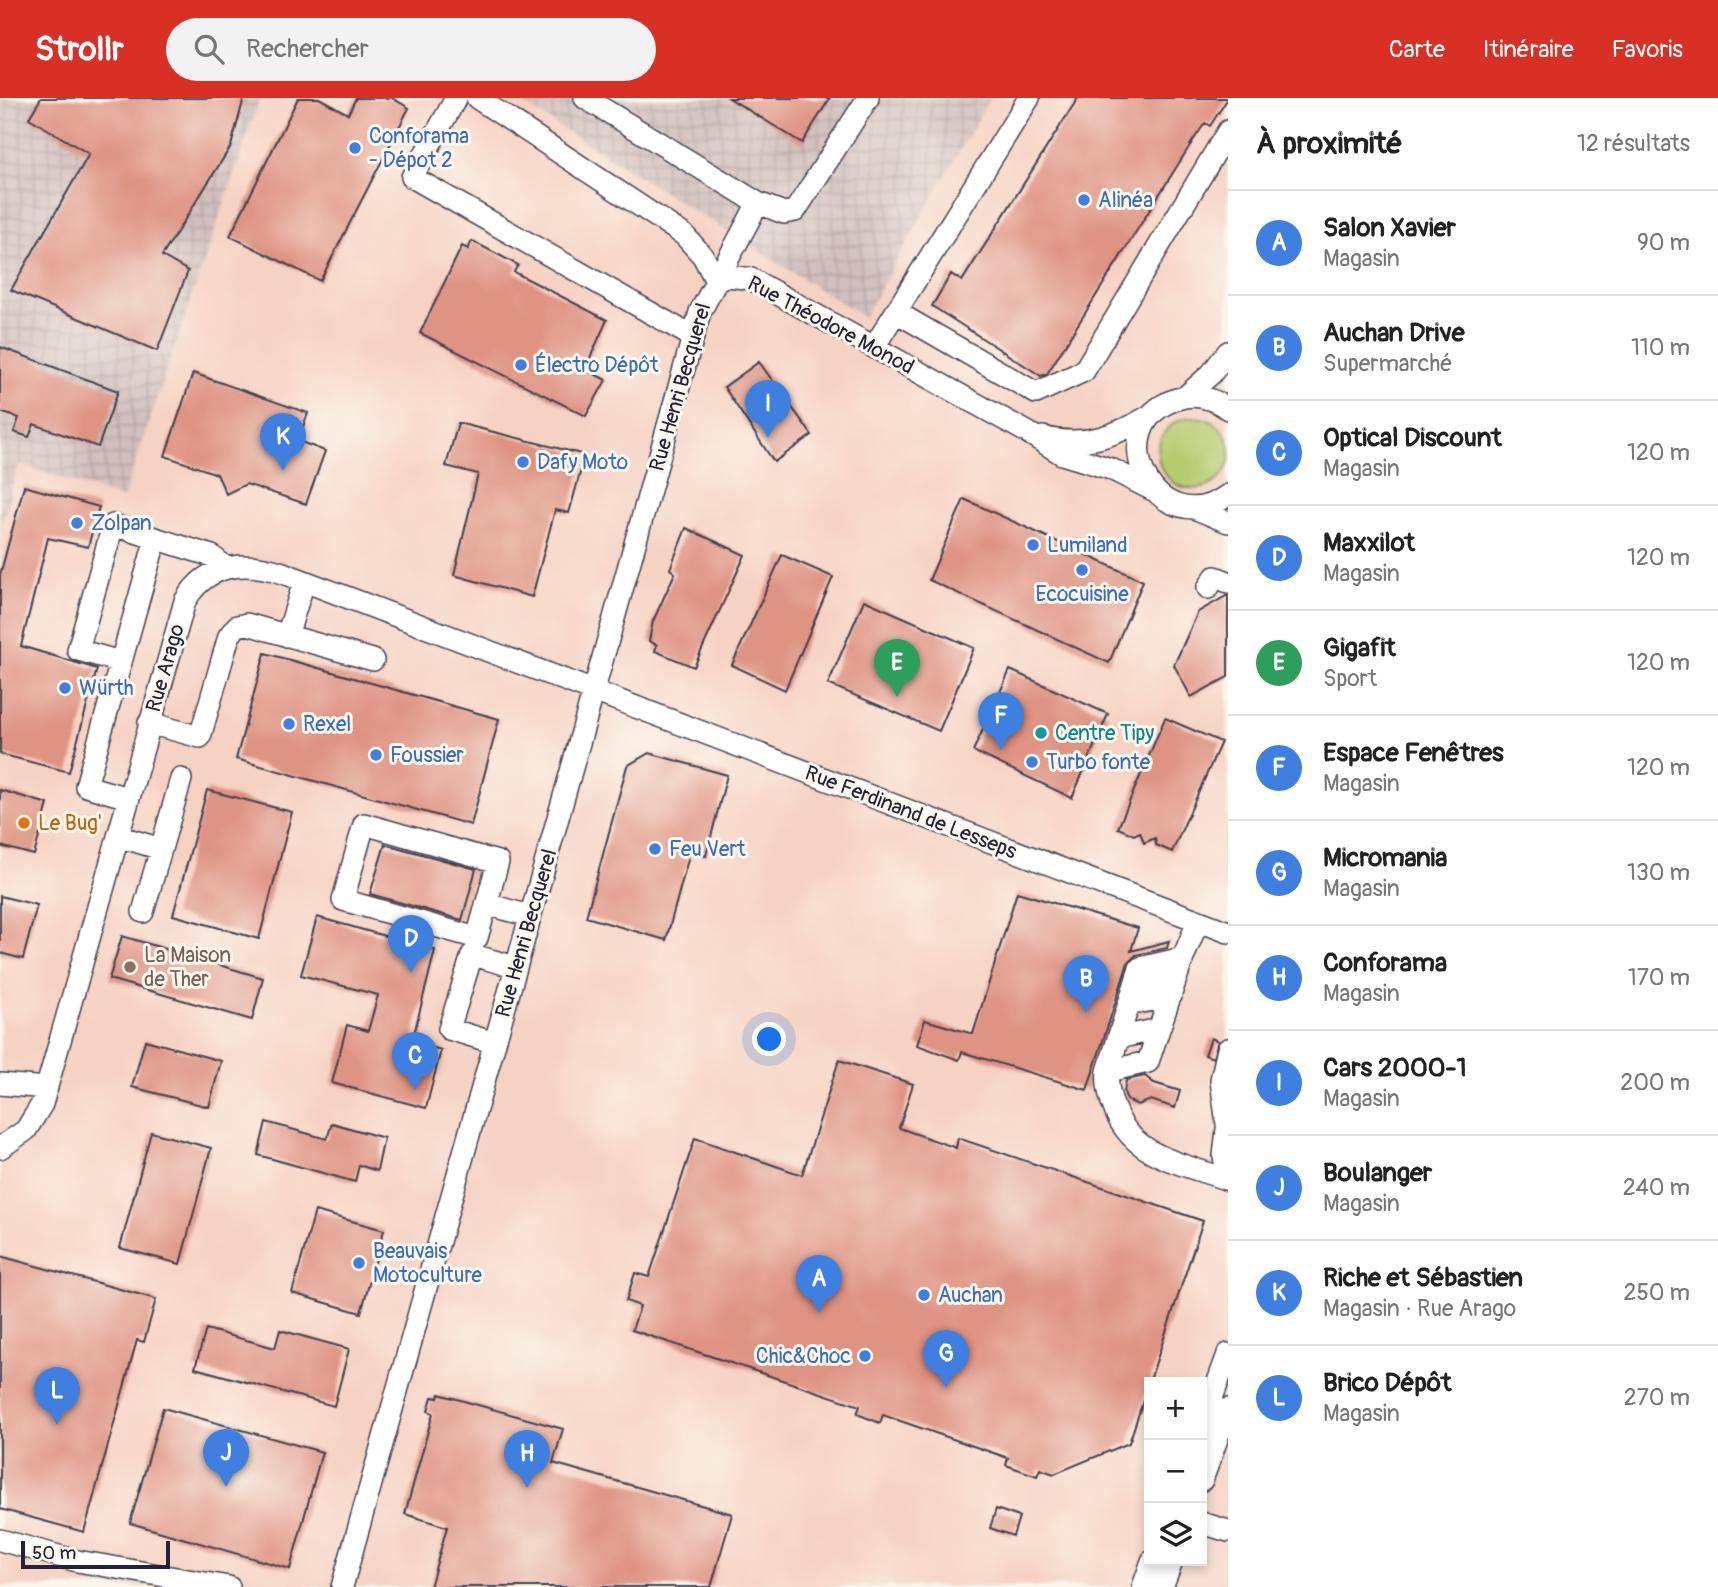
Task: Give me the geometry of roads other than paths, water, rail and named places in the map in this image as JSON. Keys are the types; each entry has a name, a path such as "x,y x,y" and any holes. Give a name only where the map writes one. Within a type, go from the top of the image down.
{"street":[{"path":"456,98 412,177 693,337"},
{"name":"Rue Théodore Monod","path":"477,98 684,235 703,256 716,281 729,276 751,279 1062,454 1111,469 1171,502 1192,507"},
{"path":"585,98 758,203 784,214 795,211 868,98"},
{"path":"874,347 1029,98"},
{"path":"897,312 1036,393 1084,371 1228,131"},
{"name":"Rue Henri Becquerel","path":"342,1587 693,337 705,299 758,203"},
{"name":"Rue Théodore Monod","path":"1027,432 1059,441 1090,441 1124,431 1168,403 1185,397 1212,374 1228,352"},
{"path":"1185,397 1210,399 1228,409"},
{"path":"1153,490 1142,472 1138,450 1143,429 1155,412"},
{"path":"1192,507 1214,503 1228,495"},
{"path":"1192,507 1228,522"},
{"path":"121,662 78,650 113,525 212,556 226,568"},
{"path":"128,798 86,786 156,538"},
{"name":"Rue Arago","path":"0,1148 26,1130 43,1104 184,601 206,576 226,568 263,566 593,691"},
{"path":"287,636 304,582"},
{"path":"149,723 200,737 233,628 247,624 373,660"},
{"name":"Rue Ferdinand de Lesseps","path":"593,691 1228,932"},
{"path":"143,912 181,779"},
{"path":"364,824 498,862 486,904 477,938 343,900 364,824"},
{"path":"118,836 161,849"},
{"path":"486,904 530,916"},
{"path":"1121,1029 1148,1062 1198,921"},
{"path":"495,1043 449,1030 472,954 516,967"},
{"path":"1168,1003 1140,968 1107,1086 1111,1102 1131,1139 1155,1154 1228,1179 1224,1156 1227,1122 1221,1080 1228,1049"},
{"path":"1121,1029 1168,1003"},
{"path":"1121,1029 1168,1003"},
{"path":"0,1084 47,1088"},
{"path":"1207,1412 1228,1354"},
{"path":"1207,1466 1228,1409"},
{"path":"1207,1524 1228,1531"},
{"path":"0,1540 77,1561 229,1587"},
{"path":"1143,1587 1150,1566"},
{"path":"1162,1587 1170,1566"}],"place":[{"name":"Conforama - Dépot 2","path":"355,148"},
{"name":"Alinéa","path":"1084,200"},
{"name":"Électro Dépôt","path":"521,365"},
{"name":"Cars 2000-1","path":"768,438"},
{"name":"Dafy Moto","path":"523,462"},
{"name":"Riche et Sébastien","path":"283,471"},
{"name":"Zolpan","path":"77,523"},
{"name":"Lumiland","path":"1033,545"},
{"name":"Ecocuisine","path":"1082,570"},
{"name":"Würth","path":"65,688"},
{"name":"Gigafit","path":"897,697"},
{"name":"Rexel","path":"289,724"},
{"name":"Centre Tipy","path":"1041,733"},
{"name":"Espace Fenêtres","path":"1001,750"},
{"name":"Foussier","path":"376,755"},
{"name":"Turbo fonte","path":"1032,762"},
{"name":"Le Bug'","path":"24,823"},
{"name":"Feu Vert","path":"655,849"},
{"name":"La Maison de Ther","path":"130,967"},
{"name":"Maxxilot","path":"411,973"},
{"name":"Auchan Drive","path":"1086,1013"},
{"name":"Optical Discount","path":"415,1090"},
{"name":"Beauvais Motoculture","path":"359,1263"},
{"name":"Auchan","path":"924,1295"},
{"name":"Salon Xavier","path":"819,1313"},
{"name":"Chic&Choc","path":"865,1356"},
{"name":"Micromania","path":"946,1388"},
{"name":"Brico Dépôt","path":"57,1425"},
{"name":"Boulanger","path":"226,1487"},
{"name":"Conforama","path":"527,1488"}]}
